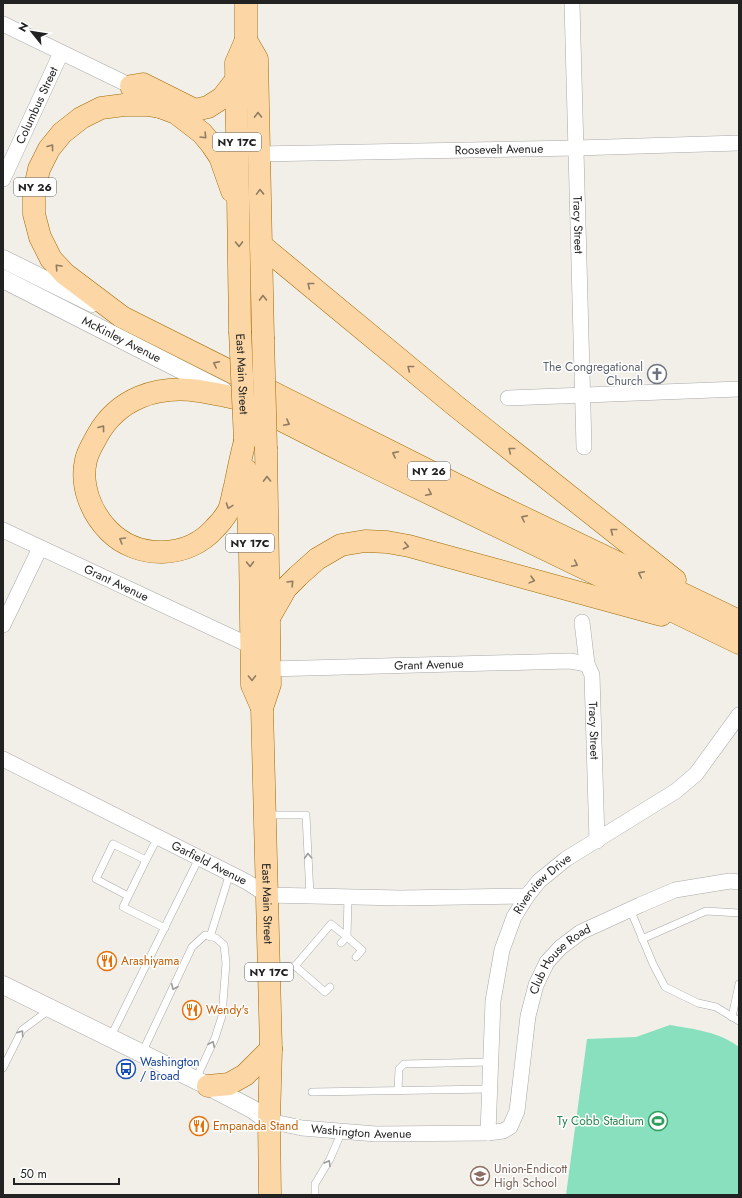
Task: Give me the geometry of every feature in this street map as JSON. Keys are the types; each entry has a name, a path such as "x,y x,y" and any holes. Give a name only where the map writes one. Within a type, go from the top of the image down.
{"main road":[{"name":"East Main Street","path":"246,3 246,40 236,63 240,331 250,553 252,685 262,708"},
{"name":"East Main Street","path":"246,40 257,59 270,616 270,684 262,708 271,1049 269,1121 270,1195"},
{"path":"160,107 136,96 131,86 143,84 195,110 208,107 222,98 236,80"},
{"name":"NY 26","path":"238,205 220,158 202,133 176,113 160,107 147,105 124,105 101,108 81,118 62,133 49,149 38,169 34,192 34,214 40,237 51,259 65,274 122,317 490,502 737,620"},
{"path":"261,245 457,407 674,579 737,620"},
{"path":"245,441 230,507 223,520 212,532 199,542 185,549 167,552 152,552 139,549 122,541 111,533 100,522 93,511 87,494 85,478 86,461 90,448 100,430 121,407 150,393 166,390 197,391 239,399 358,459 739,643"},
{"path":"270,616 286,588 317,559 341,545 365,541 387,542 409,546 648,613 702,625"},
{"path":"202,1083 229,1084 245,1075 271,1049"}],"street":[{"name":"Tracy Street","path":"572,3 584,447"},
{"path":"3,24 131,86"},
{"name":"Columbus Street","path":"3,179 8,156 61,53"},
{"name":"Roosevelt Avenue","path":"259,154 739,144"},
{"name":"McKinley Avenue","path":"3,259 122,317"},
{"name":"McKinley Avenue","path":"3,279 239,399"},
{"path":"508,398 739,389"},
{"name":"Grant Avenue","path":"3,530 251,646"},
{"path":"3,625 40,548"},
{"name":"Tracy Street","path":"582,622 587,664 592,675 597,841"},
{"name":"Grant Avenue","path":"270,669 570,661 587,664"},
{"name":"Riverview Drive","path":"488,1133 493,1001 502,950 514,917 527,896 539,881 566,859 676,791 696,774 739,715"},
{"name":"Garfield Avenue","path":"3,759 230,873 267,895"},
{"name":"Club House Road","path":"488,1133 503,1131 510,1127 517,1111 528,1016 536,985 547,962 561,947 581,932 675,890 730,881 739,882"},
{"path":"267,895 400,898 527,896"},
{"name":"Washington Avenue","path":"3,986 51,1008 202,1083 252,1109 269,1121 302,1128 376,1134 488,1133"}],"lane":[{"path":"265,815 306,815 310,896"},
{"path":"158,837 123,907 165,928"},
{"path":"128,896 96,879 113,844 146,860"},
{"path":"110,1038 199,858"},
{"path":"210,937 230,873"},
{"path":"341,943 347,938 348,897"},
{"path":"630,909 653,964 665,987 698,1003 716,1007 739,1021"},
{"path":"642,939 706,911 739,913"},
{"path":"295,966 331,924 362,950 356,957"},
{"path":"142,1053 192,947 205,935 216,938 224,945 226,963 222,1016 202,1083"},
{"path":"269,968 295,966 313,976 325,992 330,987"},
{"path":"732,1017 739,984"},
{"path":"3,1068 22,1030 51,1008"},
{"path":"398,1090 399,1069 404,1064 491,1062"},
{"path":"312,1092 490,1089"},
{"path":"316,1195 315,1184 330,1160 342,1131"}],"green space":[{"name":"Ty Cobb Stadium","path":"670,1025 715,1035 732,1042 739,1047 739,1195 566,1195 587,1039 636,1037"}],"place":[{"name":"The Congregational Church","path":"657,374"},
{"name":"Arashiyama","path":"107,961"},
{"name":"Wendy's","path":"192,1010"},
{"name":"Washington / Broad","path":"126,1069"},
{"name":"Ty Cobb Stadium","path":"658,1121"},
{"name":"Empanada Stand","path":"199,1126"},
{"name":"Union-Endicott High School","path":"480,1176"}]}
